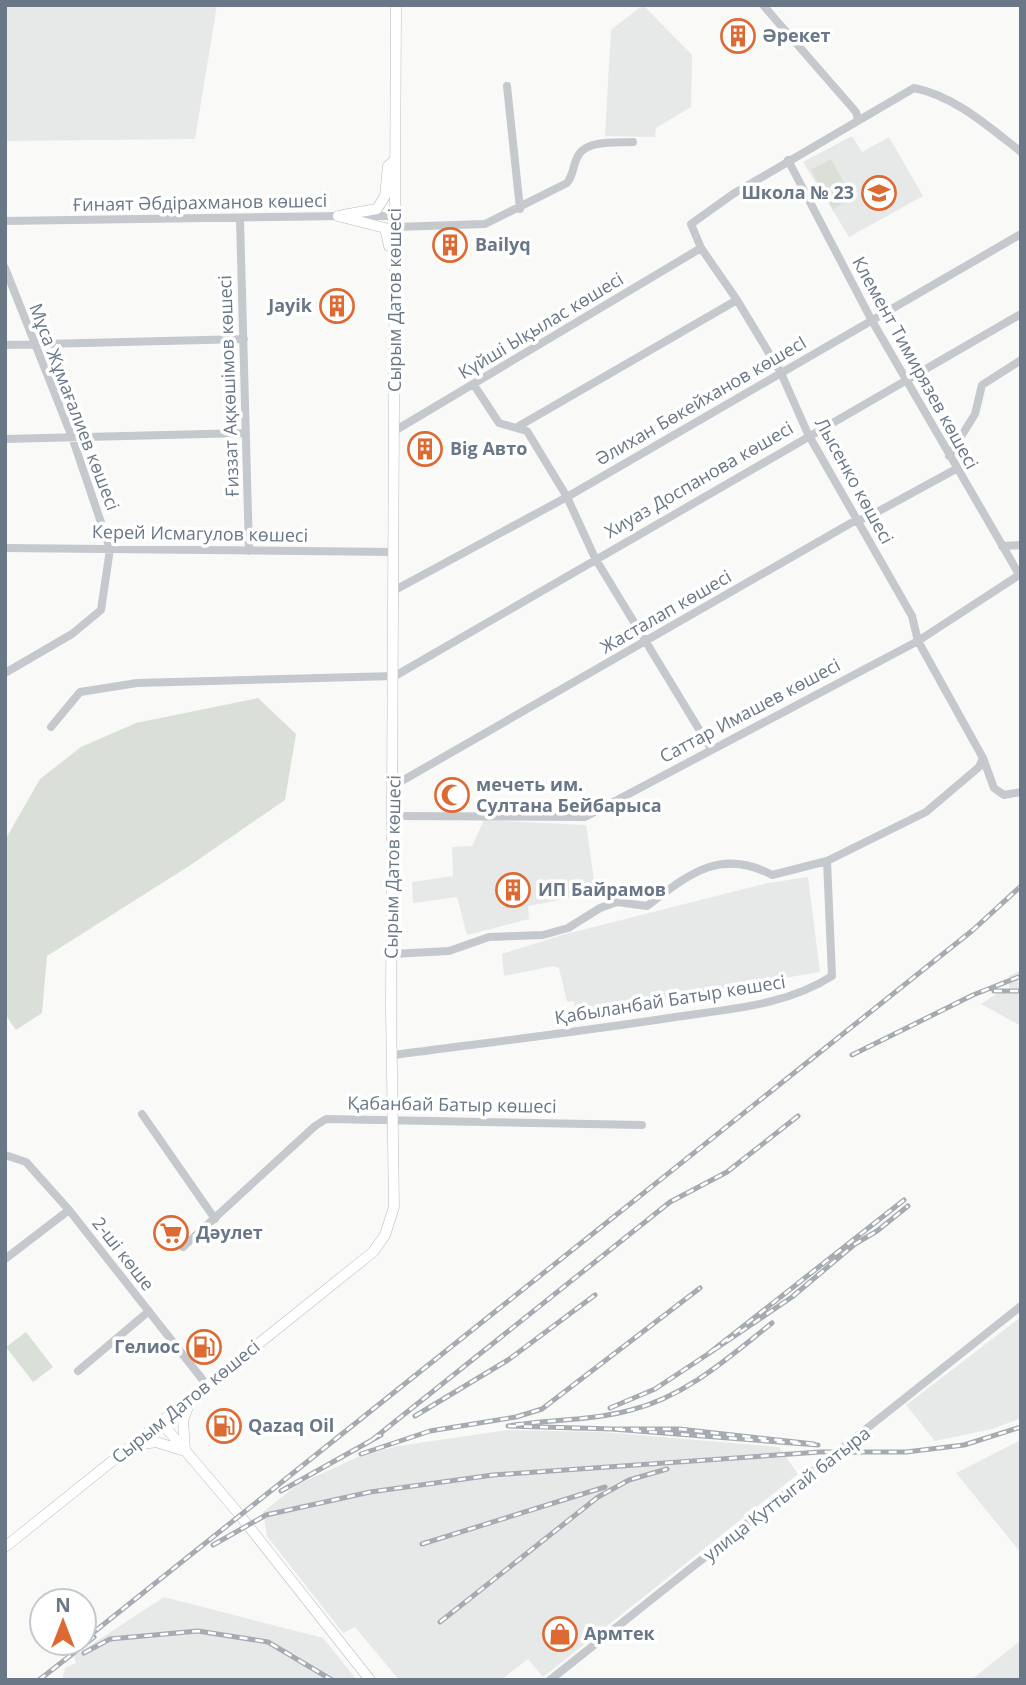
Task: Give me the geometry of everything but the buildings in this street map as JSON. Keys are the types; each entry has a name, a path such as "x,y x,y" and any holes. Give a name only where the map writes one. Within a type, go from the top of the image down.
{"main road":[{"name":"Сырым Датов көшесі","path":"5,1547 373,1252 394,1207 392,954 396,5"},
{"path":"338,216 377,209 385,196 388,166 396,160"},
{"path":"338,216 385,228 389,239 389,264 396,276"},
{"path":"185,1451 183,1420 192,1396"},
{"path":"161,1422 370,1680"},
{"path":"132,1446 156,1442 185,1451"}],"street":[{"path":"763,5 856,112 858,119"},
{"path":"507,86 520,208"},
{"path":"788,160 914,88 926,90 971,113 1021,152"},
{"name":"Ғинаят Әбдірахманов көшесі","path":"5,221 240,220 338,216 395,222 485,224 567,183 574,174 577,157 584,150 612,141 633,142"},
{"name":"Лысенко көшесі","path":"788,160 691,224 701,248 737,300 781,373 808,435 912,616 918,641 983,758"},
{"name":"Клемент Тимирязев көшесі","path":"788,160 870,319 1020,576"},
{"name":"Ғиззат Ақкөшімов көшесi","path":"240,220 249,551"},
{"name":"Әлихан Бөкейханов көшесI","path":"395,590 567,497 870,319 1021,234"},
{"name":"Күйші Ықылас көшесі","path":"396,430 701,248"},
{"name":"Мұса Жұмағалиев көшесі","path":"5,268 72,437 110,549 101,610 72,634 5,673"},
{"path":"519,426 737,300"},
{"name":"Хиуаз Доспанова көшесі","path":"395,676 1021,314"},
{"path":"5,345 243,339"},
{"path":"949,456 975,414 982,385 1021,360"},
{"path":"474,385 499,423 519,426 527,431 567,497 595,558 711,750"},
{"path":"5,439 246,433"},
{"name":"Жасталап көшесі","path":"393,786 858,520 956,468"},
{"path":"1002,546 1021,545"},
{"name":"Керей Исмагулов көшесі","path":"5,548 394,552"},
{"name":"Саттар Имашев көшесі","path":"393,816 585,817 918,641 1020,576"},
{"path":"51,727 80,692 137,683 395,676"},
{"path":"983,758 994,788 1004,795 1021,792"},
{"path":"392,954 449,951 489,937 543,935 568,928 600,908 617,902 647,906 683,877 709,867 753,865 772,875 827,861 926,812 979,767 983,758"},
{"name":"Қабыланбай Батыр көшесі","path":"394,1055 614,1027 775,1002 808,992 832,976 827,861"},
{"path":"142,1114 215,1219"},
{"name":"Қабанбай Батыр көшесі","path":"183,1247 315,1126 326,1119 642,1125"},
{"name":"2-ші көше","path":"5,1156 26,1162 68,1210 206,1384"},
{"path":"5,1259 68,1210"},
{"name":"улица Куттыгай батыра","path":"551,1680 1021,1307"},
{"path":"78,1371 149,1311"}],"shaded area":[{"path":"5,5 217,5 195,139 5,141"},
{"path":"643,5 692,55 691,107 656,128 655,137 605,136 611,30"},
{"path":"852,136 862,152 889,137 923,196 849,237 803,162"},
{"path":"831,159 852,198 833,209 811,170"},
{"path":"258,698 296,734 285,800 189,866 47,956 42,1013 16,1030 5,1014 5,840 40,779 81,747 136,723"},
{"path":"484,820 586,825 596,893 528,906 529,919 467,935 457,897 413,903 412,882 453,876 452,847 472,846"},
{"path":"808,877 820,972 576,1013 574,1001 567,1002 559,968 553,966 504,976 502,954 562,935 768,883"},
{"path":"1021,970 1021,1026 981,1004 998,993 1009,993 1009,976"},
{"path":"1021,1317 1021,1418 992,1429 935,1441 906,1405"},
{"path":"26,1332 53,1367 33,1382 6,1347"},
{"path":"508,1430 602,1432 779,1447 798,1474 543,1677 528,1659 501,1680 399,1680 355,1627 343,1633 267,1536 263,1512 297,1485 360,1456 398,1446"},
{"path":"1021,1440 1021,1553 956,1473"},
{"path":"164,1597 323,1638 357,1680 62,1680 65,1668 76,1663 74,1657 98,1657 98,1640"},
{"path":"1021,1640 1021,1680 971,1680"}],"railway":[{"path":"98,1629 973,930 1021,886"},
{"path":"852,1055 973,995 1021,976"},
{"path":"994,991 1021,991"},
{"path":"372,1440 670,1202 727,1172 798,1116"},
{"path":"904,1200 708,1354 792,1297 855,1244 877,1231 908,1206"},
{"path":"361,1454 430,1431 516,1417 542,1409 700,1288"},
{"path":"415,1416 508,1360 595,1295"},
{"path":"612,1429 508,1426 601,1416 651,1404 706,1374 772,1323"},
{"path":"610,1408 655,1389 708,1354"},
{"path":"213,1545 266,1515 370,1492 493,1475 820,1452 906,1452 964,1445 1021,1427"},
{"path":"814,1444 679,1429 612,1429 818,1445"},
{"path":"281,1491 381,1435"},
{"path":"440,1622 598,1497 629,1480 667,1469"},
{"path":"422,1544 605,1487"},
{"path":"98,1645 110,1639 198,1631 268,1642 332,1680"},
{"path":"39,1680 68,1657"}],"place":[{"name":"Әрекет","path":"738,36"},
{"name":"Школа № 23","path":"879,193"},
{"name":"Bailyq","path":"450,245"},
{"name":"Jayik","path":"337,306"},
{"name":"Big Авто","path":"425,449"},
{"name":"мечеть им. Султана Бейбарыса","path":"452,795"},
{"name":"ИП Байрамов","path":"513,890"},
{"name":"Дәулет","path":"171,1233"},
{"name":"Гелиос","path":"204,1347"},
{"name":"Qazaq Oil","path":"224,1426"},
{"name":"Армтек","path":"560,1634"}]}
